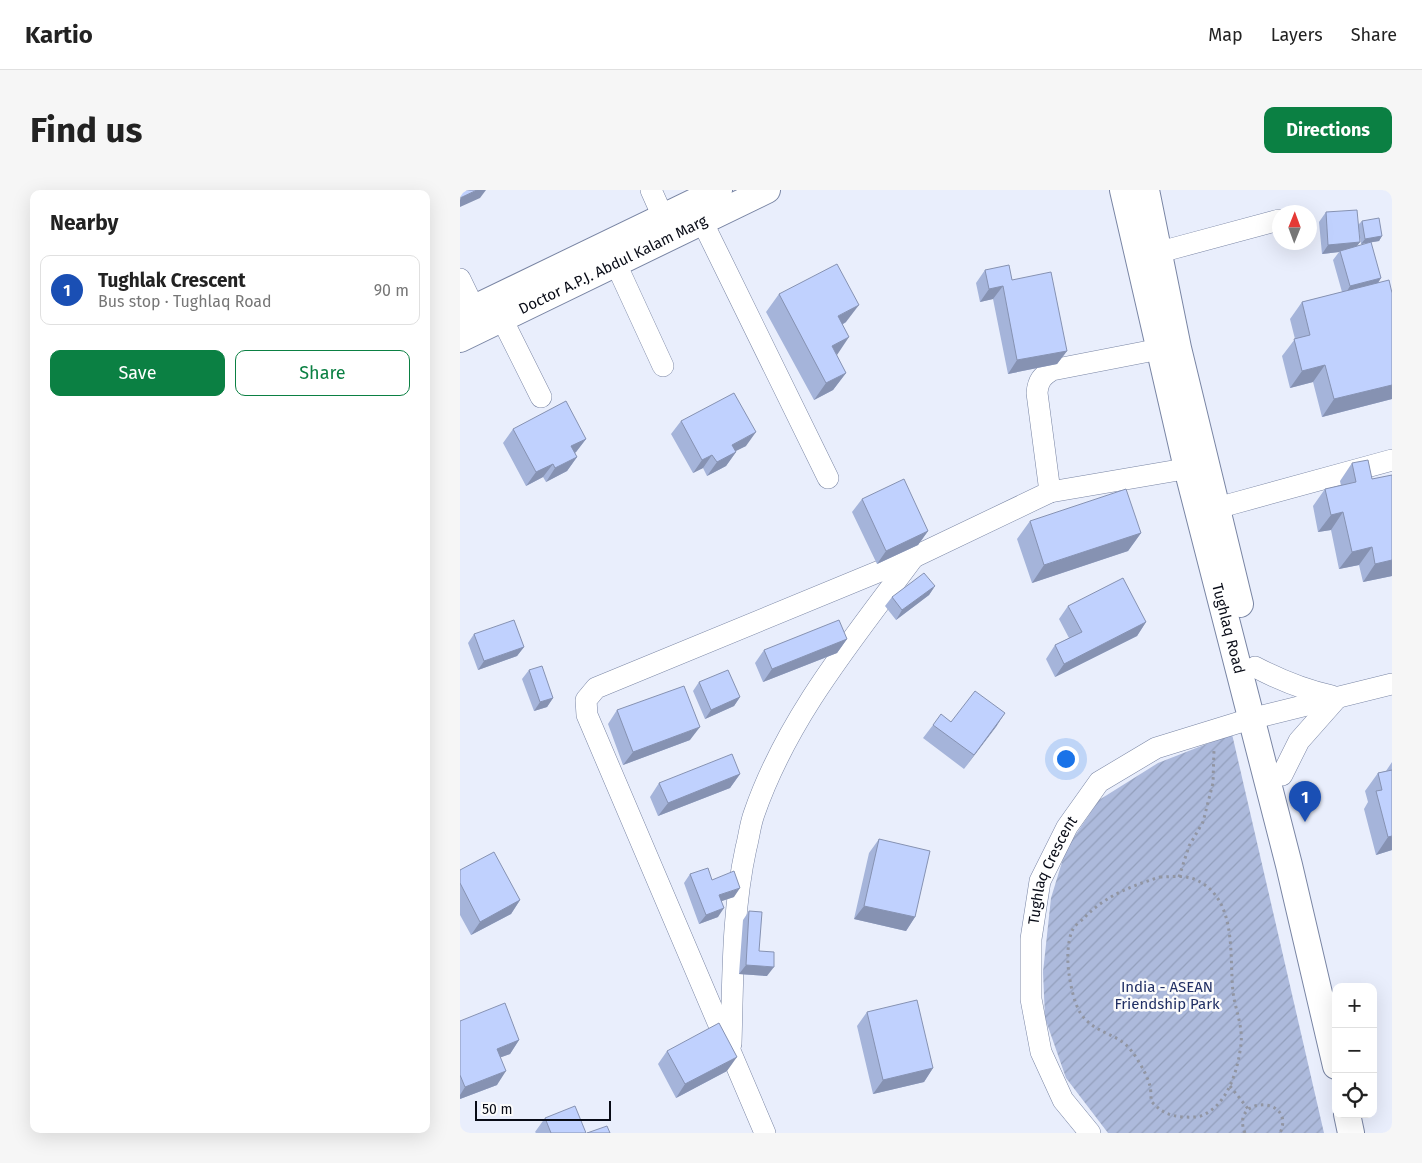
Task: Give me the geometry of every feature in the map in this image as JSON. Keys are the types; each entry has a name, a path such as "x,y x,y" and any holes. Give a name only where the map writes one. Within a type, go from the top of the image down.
{"main road":[{"name":"Doctor A.P.J. Abdul Kalam Marg","path":"460,339 616,264 694,205 719,190"},
{"name":"Doctor A.P.J. Abdul Kalam Marg","path":"467,311 663,217 694,205 767,190"},
{"name":"Tughlaq Road","path":"1123,190 1169,348 1258,718 1289,865 1332,1049"},
{"name":"Tughlaq Road","path":"1146,190 1160,252 1169,348"},
{"name":"Tughlaq Road","path":"1197,466 1216,508 1255,667 1258,718 1282,775 1334,983"},
{"path":"1348,1118 1351,1133"},
{"path":"1365,1118 1368,1133"}],"street":[{"path":"650,190 663,217"},
{"path":"694,205 828,478"},
{"path":"1160,252 1272,222"},
{"path":"616,264 663,366"},
{"path":"460,279 467,311"},
{"path":"502,319 541,397"},
{"path":"1050,492 1037,393 1038,384 1043,376 1052,370 1169,348"},
{"path":"1216,508 1392,460"},
{"path":"765,1133 587,715 586,700 596,688 914,557 1050,492 1197,466"},
{"path":"731,1051 734,930 740,873 753,816 777,758 813,695 914,557"},
{"path":"1255,667 1285,683 1310,692 1337,698 1299,741 1282,775"},
{"name":"Tughlaq Crescent","path":"1090,1133 1064,1100 1042,1052 1031,999 1031,939 1040,881 1067,827 1099,782 1156,748 1258,718 1392,684"}],"path":[{"path":"1179,877 1189,846 1203,822 1213,783 1214,730"},
{"path":"1160,877 1193,879 1208,887 1219,902 1227,920 1231,941 1233,994 1240,1023 1241,1044 1230,1086 1223,1099 1201,1116 1172,1116 1158,1108 1151,1101 1150,1087 1144,1070 1125,1044 1092,1026 1080,1013 1072,990 1068,966 1068,948 1073,929 1091,910 1108,898 1134,885 1160,877"},
{"path":"1230,1086 1249,1110"},
{"path":"1245,1133 1244,1116 1249,1110 1259,1104 1272,1106 1282,1116 1283,1123 1280,1133"}],"green space":[{"name":"India - ASEAN Friendship Park","path":"1232,734 1324,1133 1108,1133 1066,1078 1045,1018 1043,972 1051,898 1066,849 1099,800 1158,763"}],"building":[{"path":"460,190 477,190 460,198"},
{"path":"1357,210 1360,242 1328,245 1326,212"},
{"path":"1379,218 1382,236 1365,239 1362,221"},
{"path":"1371,242 1381,278 1350,286 1340,251"},
{"path":"837,264 859,305 838,316 849,337 832,346 846,373 826,383 779,294"},
{"path":"1009,265 1012,280 1051,272 1067,351 1017,360 1003,286 989,289 985,270"},
{"path":"1389,280 1392,293 1392,385 1334,399 1325,365 1302,371 1294,339 1310,335 1302,302"},
{"path":"734,393 756,432 732,445 736,452 717,462 712,455 702,460 681,421"},
{"path":"566,401 586,439 571,446 577,457 555,468 553,464 536,472 513,429"},
{"path":"1368,460 1372,479 1392,475 1392,560 1375,564 1372,547 1352,552 1343,512 1331,515 1325,489 1356,482 1352,463"},
{"path":"904,479 928,531 886,551 862,499"},
{"path":"1126,489 1141,533 1044,565 1030,521"},
{"path":"924,573 935,586 902,610 892,597"},
{"path":"1123,578 1146,622 1064,664 1055,645 1082,632 1068,606"},
{"path":"514,620 524,647 484,661 474,634"},
{"path":"839,620 847,639 772,669 764,650"},
{"path":"542,666 553,698 540,702 529,670"},
{"path":"728,670 740,697 711,710 699,682"},
{"path":"684,686 700,727 633,752 617,710"},
{"path":"975,691 1005,713 974,755 933,725 941,714 951,722"},
{"path":"732,754 740,774 668,803 659,783"},
{"path":"1392,770 1392,836 1388,837 1376,791 1382,790 1378,773"},
{"path":"879,839 930,851 915,917 864,906"},
{"path":"494,852 520,900 480,922 460,883 460,870"},
{"path":"708,868 712,880 734,871 740,888 719,895 724,908 706,915 690,874"},
{"path":"749,911 762,912 759,951 774,952 774,967 746,965"},
{"path":"917,1000 933,1068 883,1080 867,1012"},
{"path":"505,1003 519,1040 497,1049 506,1071 465,1087 460,1075 460,1021"},
{"path":"719,1023 737,1057 685,1084 667,1051"},
{"path":"575,1106 586,1133 551,1133 545,1118"},
{"path":"607,1126 610,1133 587,1133"}],"place":[{"name":"Tughlak Crescent","path":"1305,822"}]}
